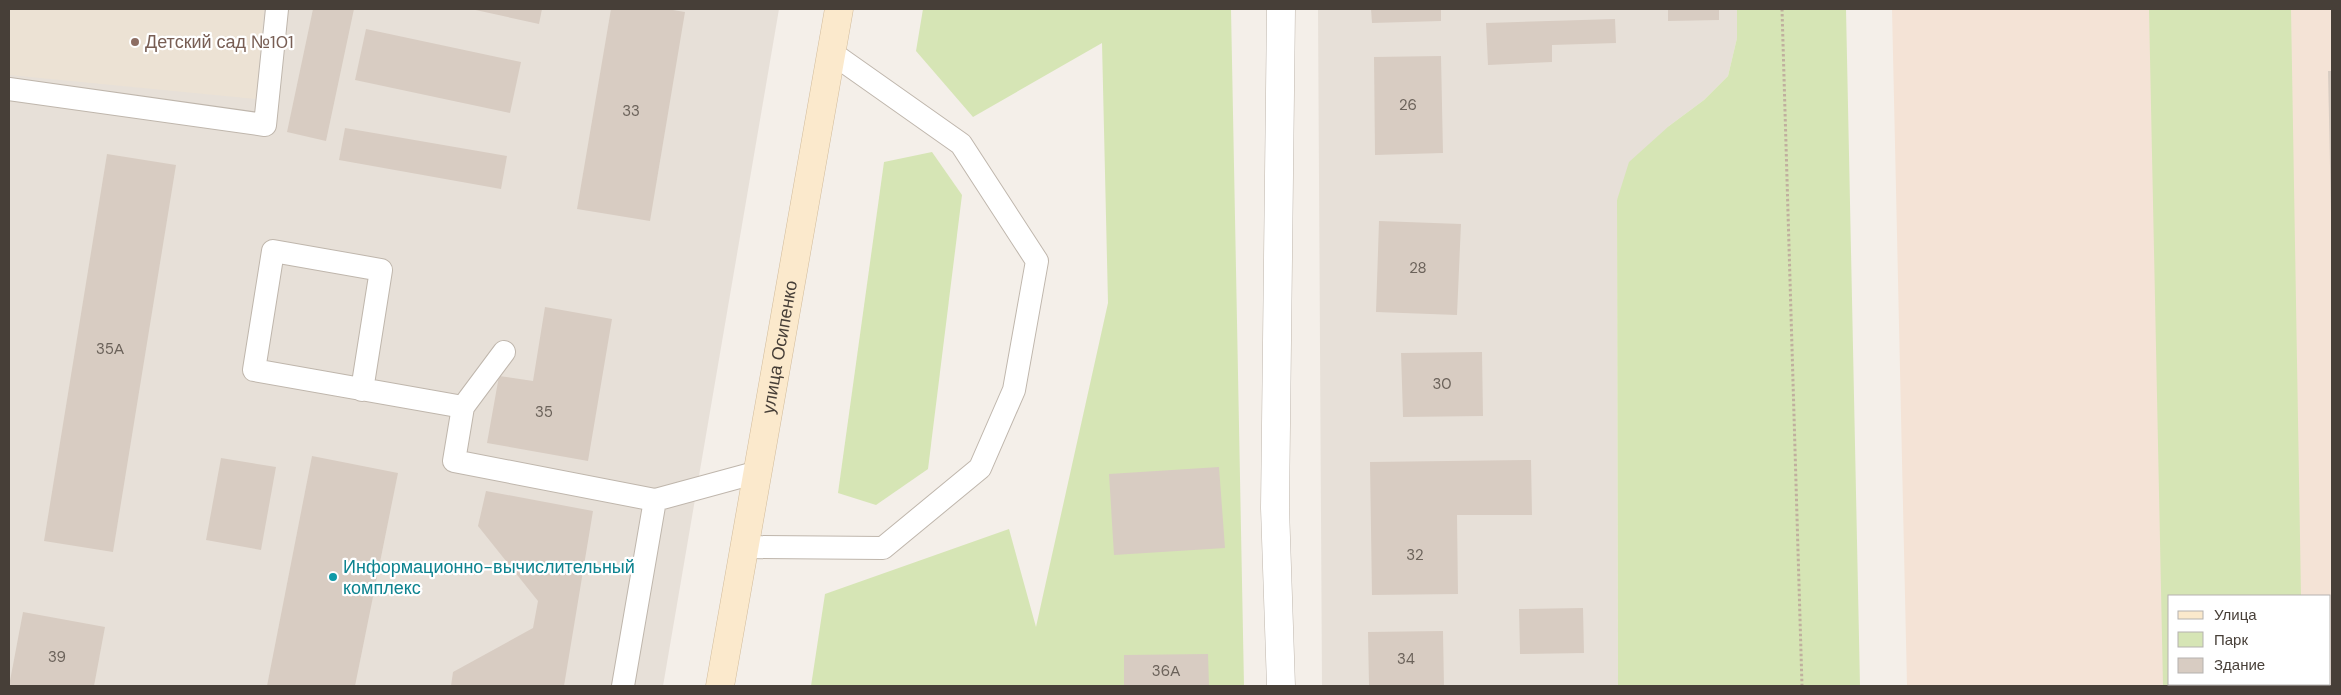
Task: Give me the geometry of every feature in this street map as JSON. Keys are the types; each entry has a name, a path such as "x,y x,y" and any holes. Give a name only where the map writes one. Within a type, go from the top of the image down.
{"main road":[{"name":"улица Осипенко","path":"720,686 839,9"}],"street":[{"path":"1281,9 1276,508 1281,686"}],"lane":[{"path":"9,89 265,126 277,9"},
{"path":"745,547 883,548 980,468 1014,390 1037,261 961,144 832,53"},
{"path":"362,390 381,270 273,251 254,370 362,390 463,408"},
{"path":"504,352 463,408 454,461 655,500 758,472"},
{"path":"623,686 655,500"}],"path":[{"path":"1782,9 1802,686"}],"shaded area":[{"path":"9,9 779,9 663,686 9,686"},
{"name":"Детский сад №101","path":"9,9 264,9 256,99 9,75"},
{"path":"1318,9 1737,9 1737,38 1728,76 1704,100 1669,126 1617,200 1618,686 1322,686"},
{"path":"1892,9 2332,9 2332,686 1907,686"}],"green space":[{"path":"923,9 1231,9 1244,686 811,686 825,594 1009,529 1036,627 1108,303 1102,43 973,117 916,51"},
{"path":"1737,9 1846,9 1860,686 1618,686 1617,200 1629,162 1669,126 1704,100 1728,76 1737,38"},
{"path":"2149,9 2291,9 2301,595 2168,595 2168,685 2302,686 2163,686"},
{"path":"932,152 962,195 928,469 876,505 838,493 884,162"}],"building":[{"path":"313,9 354,9 326,141 287,132"},
{"path":"471,9 542,9 539,24"},
{"path":"611,9 667,9 685,12 650,221 577,209"},
{"path":"1371,9 1441,9 1441,21 1372,23"},
{"path":"1668,9 1719,9 1719,20 1668,21"},
{"path":"1615,19 1616,43 1552,45 1552,62 1488,65 1486,23"},
{"path":"366,29 521,62 510,113 355,80"},
{"path":"1441,56 1443,153 1375,155 1374,57"},
{"path":"2328,71 2332,71 2332,213 2331,213"},
{"path":"345,128 507,156 501,189 339,160"},
{"path":"107,154 176,165 113,552 44,541"},
{"path":"1379,221 1461,224 1457,315 1376,312"},
{"path":"545,307 612,319 588,461 487,443 499,376 533,381"},
{"path":"1482,352 1483,416 1403,417 1401,353"},
{"name":"Информационно-вычислительный комплекс","path":"312,456 398,473 355,686 267,686"},
{"path":"221,458 276,467 261,550 206,540"},
{"path":"1531,460 1532,515 1457,515 1458,594 1372,595 1370,462"},
{"path":"1219,467 1225,548 1114,555 1109,474"},
{"path":"486,491 593,511 564,686 451,686 453,672 533,628 538,601 478,526"},
{"path":"1583,608 1584,653 1520,654 1519,609"},
{"path":"23,612 105,627 94,686 9,686"},
{"path":"1443,631 1444,686 1369,686 1368,632"},
{"path":"1208,654 1209,686 1124,686 1124,655"}],"place":[{"name":"Детский сад №101","path":"135,42"},
{"name":"Информационно-вычислительный комплекс","path":"333,577"}]}
